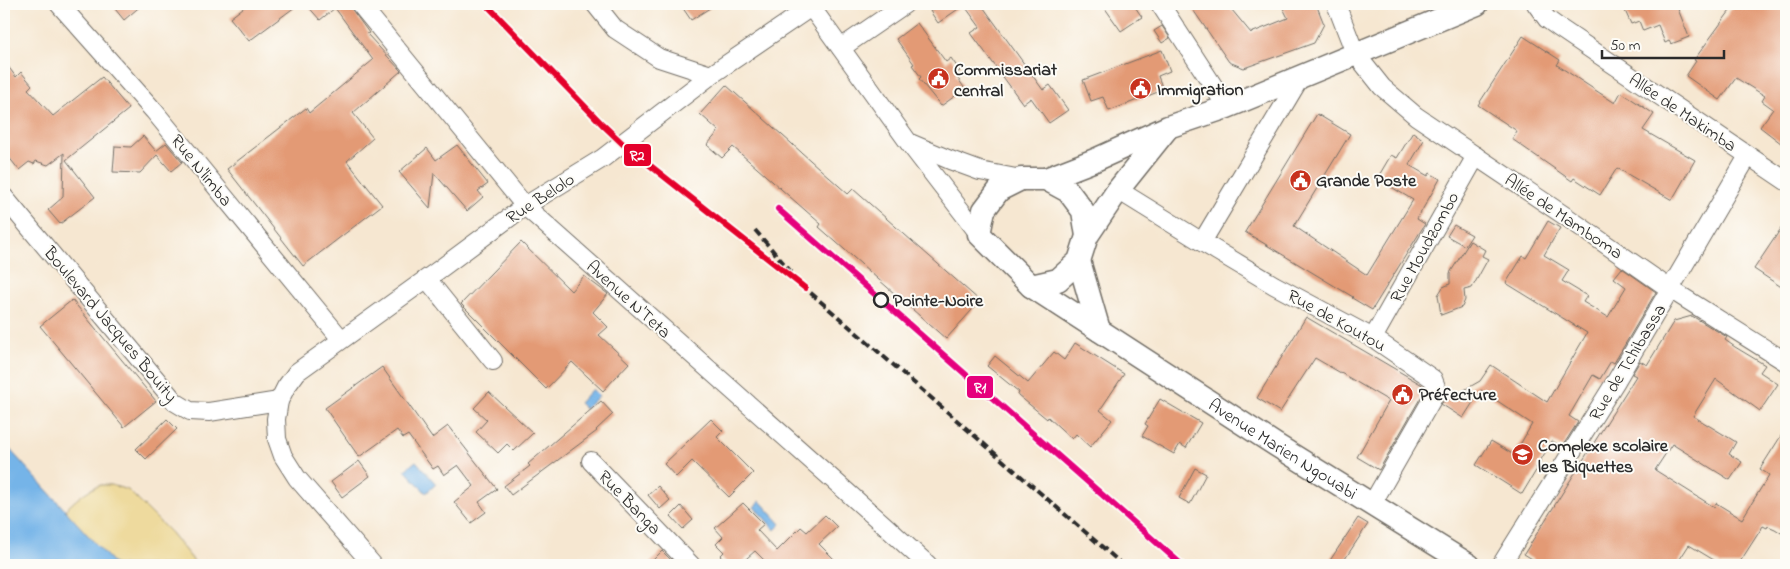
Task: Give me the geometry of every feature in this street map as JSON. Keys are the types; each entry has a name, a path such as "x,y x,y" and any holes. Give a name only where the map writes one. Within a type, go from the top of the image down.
{"main road":[{"path":"1168,127 1118,190 1088,236 1079,261 1058,280 1031,286 979,234 984,210 999,190 1021,179 1046,179 1095,160 1168,127 1227,107 1300,78 1355,53 1476,4"},
{"path":"1046,179 1068,191 1074,197 1083,211 1088,236"},
{"path":"1079,261 1099,330"},
{"name":"Avenue Marien Ngouabi","path":"1031,286 1259,434 1469,565"}],"street":[{"name":"Rue N'limba","path":"59,4 154,111 341,340"},
{"name":"Avenue N'Teta","path":"360,4 525,206 928,565"},
{"path":"595,4 615,29 659,58 711,76"},
{"path":"841,48 904,4"},
{"path":"1160,4 1227,107"},
{"name":"Allée de Mamboma","path":"1336,4 1355,53 1382,87 1416,116 1670,289 1786,362"},
{"name":"Allée de Makimba","path":"1536,4 1548,19 1558,27 1786,181"},
{"name":"Rue Belolo","path":"279,401 297,372 525,206 603,158 711,76 810,5"},
{"path":"810,5 909,143 979,234"},
{"path":"1202,242 1300,78"},
{"path":"909,143 980,171 1021,179"},
{"name":"Rue Moudzombo","path":"1373,338 1476,156"},
{"name":"Rue de Tchibassa","path":"1502,565 1567,461 1748,156"},
{"name":"Rue de Koutou","path":"1118,190 1274,285 1373,338 1429,375 1436,387 1435,394 1372,504"},
{"name":"Boulevard Jacques Bouity","path":"4,197 175,402 190,411 209,412 279,401"},
{"path":"427,279 493,360"},
{"path":"279,401 276,419 277,439 284,456 297,478 373,565"},
{"name":"Rue Banga","path":"591,460 691,565"}],"sand":[{"path":"101,485 111,485 128,490 171,533 197,565 115,565 64,511 85,493"}],"water":[{"path":"592,389 599,396 585,409 579,403"},
{"path":"4,443 115,565 4,565"},
{"path":"416,461 436,484 426,493 405,470"},
{"path":"760,501 781,524 775,530 754,507"}],"building":[{"path":"111,4 143,4 124,20"},
{"path":"248,4 299,4 249,41 230,18"},
{"path":"306,4 348,4 369,33 367,34 401,71 353,113 373,138 347,161 382,205 303,266 227,169 306,108 309,113 373,60 335,8 320,20"},
{"path":"680,4 716,4 691,20"},
{"path":"940,4 981,4 1043,90 1050,85 1068,110 1049,123 1031,98 1023,104 971,33 980,27 964,5 938,23 930,11"},
{"path":"1102,4 1133,4 1142,17 1121,31"},
{"path":"1189,4 1227,4 1251,33 1288,18 1281,4 1316,4 1324,24 1314,43 1244,68 1229,62"},
{"path":"1622,4 1676,4 1689,37 1671,44 1669,41 1665,43 1658,25 1643,31 1639,21 1631,24"},
{"path":"1735,4 1786,4 1786,147 1760,127 1773,109 1762,101 1765,96 1736,78 1720,100 1686,76 1696,61 1694,60"},
{"path":"917,23 946,62 951,58 960,71 955,74 965,89 941,106 919,79 921,77 912,65 914,64 896,39"},
{"path":"1162,26 1170,38 1162,43 1154,31"},
{"path":"1523,36 1560,60 1557,65 1615,103 1621,92 1654,114 1643,130 1695,160 1672,200 1617,168 1600,195 1574,178 1572,181 1512,139 1517,131 1478,105"},
{"path":"1162,50 1170,71 1158,76 1163,90 1109,111 1103,97 1091,101 1083,80"},
{"path":"4,61 16,77 21,72 32,85 28,89 53,116 102,77 129,109 66,160 95,197 60,224 48,210 63,197 64,153 48,165 36,161 34,164 29,162 19,170 4,151"},
{"path":"726,85 848,194 853,189 980,301 946,339 819,227 821,224 733,147 722,158 707,145 719,131 700,114"},
{"path":"1317,114 1350,134 1294,226 1367,275 1413,200 1378,177 1391,155 1397,158 1413,132 1424,140 1409,165 1428,176 1430,173 1440,179 1417,219 1425,224 1372,310 1245,232"},
{"path":"143,136 156,151 166,143 182,162 171,171 157,155 140,173 113,172 115,146 131,147"},
{"path":"457,145 488,184 478,191 483,197 467,211 434,173 430,208 399,172 427,148 436,160"},
{"path":"1548,221 1560,228 1544,255 1569,270 1562,281 1587,296 1583,302 1608,317 1626,287 1614,278 1622,268 1656,292 1614,363 1611,361 1600,379 1593,375 1569,416 1578,422 1562,447 1552,441 1522,494 1476,465 1491,441 1514,455 1532,424 1481,390 1463,418 1441,404 1480,381 1491,365 1547,402 1587,333 1506,283 1523,256 1526,258"},
{"path":"1786,221 1786,290 1754,269"},
{"path":"1454,225 1472,235 1465,246 1447,236"},
{"path":"1470,241 1485,250 1482,256 1488,259 1472,288 1464,290 1465,300 1462,307 1441,315 1438,295 1443,287 1450,284 1450,273"},
{"path":"521,242 571,291 584,276 608,294 593,312 608,327 599,335 629,363 603,391 572,362 546,389 461,304"},
{"path":"72,300 156,401 124,427 40,326"},
{"path":"1692,316 1727,337 1725,340 1765,365 1760,372 1778,384 1760,411 1716,379 1693,416 1736,442 1729,454 1742,462 1730,480 1672,444 1655,470 1714,507 1716,503 1742,519 1769,475 1760,469 1786,428 1786,536 1775,529 1763,526 1738,565 1722,565 1689,545 1676,565 1542,565 1524,554 1636,376 1632,374 1640,361 1647,365 1674,321"},
{"name":"Préfecture","path":"1306,317 1424,386 1425,390 1379,470 1357,457 1389,401 1315,358 1280,412 1257,398"},
{"path":"1075,343 1124,374 1100,410 1112,420 1090,447 1076,434 1072,439 1048,417 1047,419 1018,395 1019,392 987,366 995,356 1028,383 1054,352 1064,360"},
{"path":"382,367 432,438 448,426 497,489 479,502 486,512 471,523 454,502 474,486 458,465 444,475 438,466 433,469 408,435 403,438 397,430 359,457 325,408"},
{"path":"489,392 533,433 514,451 507,444 498,453 476,432 487,420 474,408"},
{"path":"1160,399 1201,423 1186,448 1180,444 1174,454 1142,436 1148,426 1145,424"},
{"path":"601,401 613,414 597,431 511,495 504,486 530,466 528,464"},
{"path":"167,419 177,429 146,459 136,449"},
{"path":"711,419 723,431 717,437 753,473 729,497 692,461 676,477 664,464"},
{"path":"359,461 370,476 342,497 331,482"},
{"path":"1195,468 1206,474 1190,504 1179,498"},
{"path":"658,486 670,500 660,509 648,495"},
{"path":"743,503 764,524 757,530 777,551 801,527 807,532 825,515 837,527 819,544 840,565 763,565 766,562 755,551 739,565 729,565 720,556 724,552 716,544 723,537 715,528"},
{"path":"681,506 693,520 683,529 671,516"},
{"path":"1358,518 1368,524 1341,565 1327,565"},
{"path":"662,551 676,565 648,565"}],"railway":[{"path":"486,4 623,144 784,272"},
{"path":"778,209 1182,565"},
{"path":"755,230 805,288 1123,565"}],"transit line":[{"name":"R2","path":"486,4 623,144 805,288"},
{"name":"R1","path":"778,209 1182,565"}],"place":[{"name":"Commissariat central","path":"938,79"},
{"name":"Immigration","path":"1141,89"},
{"name":"Grande Poste","path":"1300,180"},
{"name":"Pointe-Noire","path":"881,300"},
{"name":"Préfecture","path":"1403,394"},
{"name":"Complexe scolaire les Biquettes","path":"1522,455"}]}
